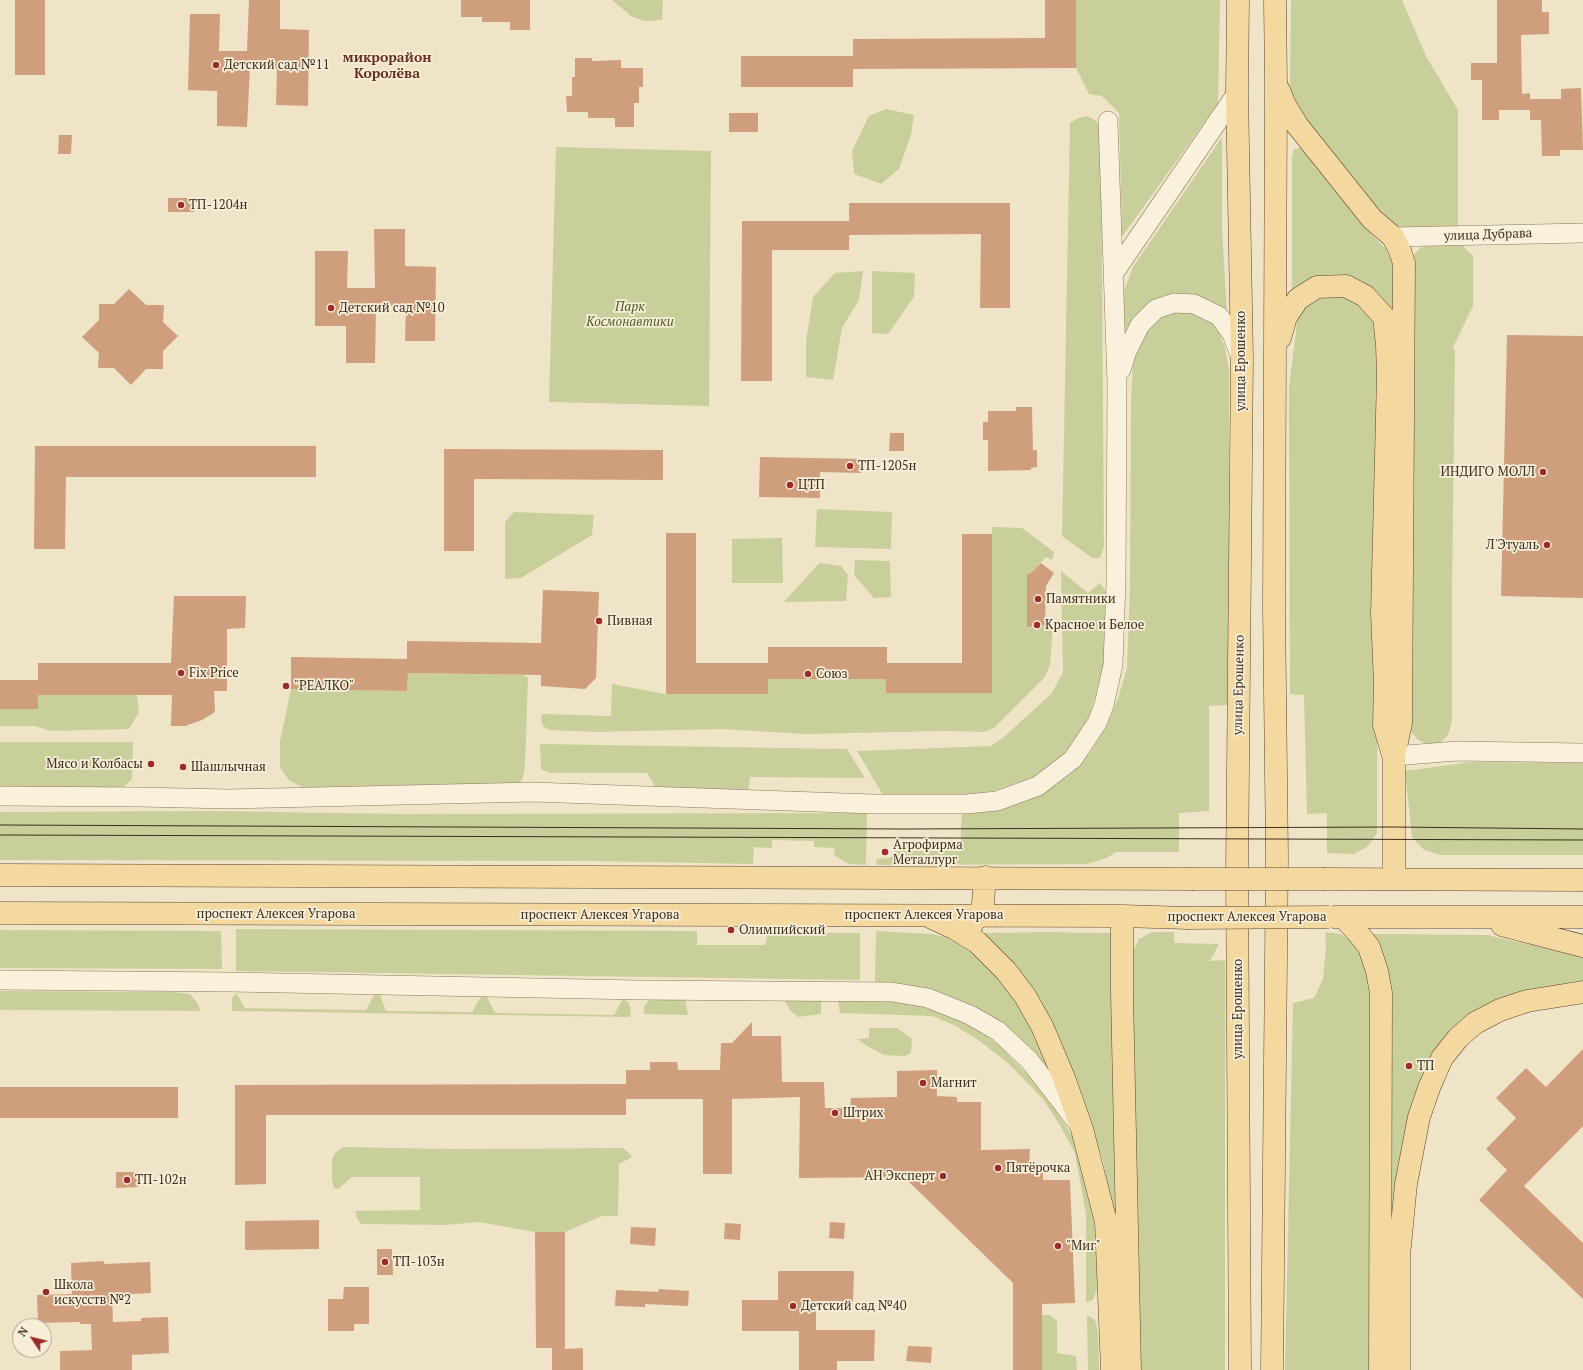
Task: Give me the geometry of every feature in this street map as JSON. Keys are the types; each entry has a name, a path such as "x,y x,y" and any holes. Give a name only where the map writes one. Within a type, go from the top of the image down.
{"main road":[{"name":"улица Ерошенко","path":"1238,0 1237,93 1242,358 1237,871 1239,1367"},
{"path":"1272,1370 1277,856 1274,607 1275,0"},
{"path":"1276,83 1285,105 1297,125 1372,219 1393,237 1400,251 1404,264 1401,723 1394,756 1394,879"},
{"path":"1275,357 1286,317 1298,299 1317,287 1346,286 1365,296 1384,317 1388,345 1382,614 1385,682 1384,725 1394,756"},
{"path":"0,875 870,879 1583,880"},
{"path":"985,878 982,915 974,920 971,927 971,933 977,942 1006,971 1025,996 1042,1026 1064,1078 1082,1129 1106,1222 1112,1370"},
{"name":"проспект Алексея Угарова","path":"0,913 982,915 1188,918 1583,918"},
{"path":"925,916 954,928 977,942"},
{"path":"1122,916 1122,1009 1130,1370"},
{"path":"1468,917 1583,946"},
{"path":"1337,918 1368,947 1377,971 1381,993 1380,1370"},
{"path":"1399,1370 1400,1256 1406,1184 1419,1117 1428,1088 1442,1058 1458,1038 1475,1023 1500,1010 1527,1001 1583,992"}],"street":[{"path":"1114,273 1237,93"},
{"path":"0,796 229,799 533,792 873,804 967,804 997,801 1038,786 1073,759 1098,723 1104,705 1113,665 1116,583 1117,383 1108,121"},
{"name":"улица Дубрава","path":"1393,237 1583,233"},
{"path":"1117,383 1127,351 1140,324 1156,309 1174,303 1194,304 1219,316 1232,334 1242,358"},
{"path":"1394,756 1457,751 1583,753"},
{"path":"0,980 231,982 639,990 892,992 928,998 970,1015 998,1031 1029,1060 1082,1129"}],"green space":[{"path":"612,0 663,0 662,20 644,21 631,16"},
{"path":"1076,0 1220,0 1218,103 1122,237 1119,113 1102,96 1089,94 1076,68"},
{"path":"1291,0 1402,0 1426,56 1458,110 1458,228 1419,229 1400,227 1388,221 1334,158 1296,107 1290,88"},
{"path":"886,109 914,115 911,135 899,169 881,184 854,174 852,151 869,116"},
{"path":"1087,116 1095,120 1101,126 1104,546 1100,558 1092,558 1062,536 1070,123"},
{"path":"1222,137 1222,228 1227,315 1176,295 1159,298 1145,306 1125,335 1122,319 1123,294 1133,267"},
{"name":"Парк Космонавтики","path":"556,147 711,151 709,406 549,402"},
{"path":"1294,149 1305,149 1311,155 1371,234 1386,249 1392,263 1395,279 1395,319 1371,288 1292,294 1292,157"},
{"path":"1462,245 1473,256 1473,306 1453,347 1455,351 1452,721 1448,735 1440,743 1426,744 1417,739 1409,729 1413,256 1420,248 1428,246"},
{"path":"863,271 859,300 842,328 833,380 806,377 806,341 813,297 835,273"},
{"path":"872,271 915,273 914,297 888,334 872,333"},
{"path":"1341,293 1359,300 1381,328 1378,526 1377,833 1368,846 1354,854 1327,853 1327,813 1307,814 1304,695 1290,694 1289,387 1297,322 1307,303 1320,294"},
{"path":"1185,309 1216,325 1225,347 1229,370 1229,705 1209,706 1209,811 1179,813 1179,852 1116,852 1107,858 1086,864 876,865 877,859 890,858 896,851 960,851 962,813 1051,788 1073,772 1091,751 1106,727 1118,698 1127,668 1130,585 1131,401 1133,363 1147,326 1157,315"},
{"path":"817,509 892,512 891,549 815,547"},
{"path":"514,512 594,515 592,535 521,578 505,579 505,522"},
{"path":"992,527 1022,528 1054,552 1052,560 1046,557 1031,573 1027,574 1027,626 1053,626 1050,665 1045,677 994,728 984,732 947,731 804,734 722,729 598,732 550,730 543,726 541,720 542,714 611,716 612,684 665,694 768,694 768,679 886,679 887,693 992,693"},
{"path":"782,538 783,583 732,583 732,539"},
{"path":"855,560 890,561 891,597 874,598 854,575"},
{"path":"819,563 841,566 848,575 846,601 784,602"},
{"path":"1061,571 1088,593 1100,583 1106,592 1105,660 1089,718 1065,754 1032,778 993,791 965,796 883,795 857,751 991,746 1004,737 1052,693 1063,672"},
{"path":"408,673 523,675 528,678 525,766 520,783 512,788 302,787 289,780 280,768 280,741 291,689 407,691"},
{"path":"38,695 137,695 139,712 129,729 52,731 34,726 0,726 0,709 38,709"},
{"path":"0,742 133,742 132,779 124,787 0,787"},
{"path":"540,744 847,749 865,778 750,777 748,792 659,793 647,773 549,773 541,769"},
{"path":"1471,762 1583,763 1583,855 1441,855 1424,850 1412,837 1405,771"},
{"path":"212,811 406,814 867,813 866,865 849,864 835,856 834,848 814,847 814,841 772,840 772,848 754,847 753,864 591,861 0,860 0,812"},
{"path":"236,929 697,931 697,945 765,945 768,933 860,933 860,980 236,971"},
{"path":"0,930 221,931 222,969 0,968"},
{"path":"876,931 932,934 949,938 981,958 1010,991 1027,1016 1060,1094 1016,1037 875,983"},
{"path":"1152,932 1174,932 1174,943 1219,944 1210,961 1225,960 1225,1370 1137,1370 1131,954 1139,939"},
{"path":"1325,932 1341,934 1354,943 1363,955 1372,986 1375,1370 1285,1370 1293,1003 1314,998 1323,979 1326,946"},
{"path":"983,933 1110,933 1115,937 1117,1218 1111,1216 1104,1164 1088,1114 1053,1023 1040,1000 1024,978"},
{"path":"1370,934 1487,935 1583,956 1583,982 1470,1014 1450,1030 1436,1050 1419,1082 1408,1119 1388,1261"},
{"path":"0,991 174,992 190,994 198,1004 200,1011 0,1010"},
{"path":"236,993 245,1008 366,1010 374,995 380,995 386,1011 472,1012 481,996 487,997 495,1013 614,1015 623,999 628,1002 631,1008 630,1017 232,1011 232,998"},
{"path":"685,999 688,1015 644,1014 644,1006 649,1000"},
{"path":"821,999 821,1014 798,1017 790,1010 785,1001"},
{"path":"838,1000 907,1001 957,1018 981,1032 999,1045 1044,1092 1080,1148 1088,1176 1096,1238 1097,1289 1093,1300 1086,1302 1086,1214 1075,1153 1061,1127 1043,1099 1007,1062 978,1040 954,1025 932,1016 840,1013"},
{"path":"869,1028 897,1028 912,1039 911,1053 905,1056 884,1055 867,1046 857,1039 869,1038"},
{"path":"343,1147 454,1149 622,1148 632,1157 619,1164 618,1216 602,1216 565,1232 535,1232 479,1222 446,1225 361,1224 355,1211 420,1210 420,1177 352,1177 338,1189 334,1188 332,1180 332,1159 335,1153"},
{"path":"1042,1315 1050,1315 1057,1321 1057,1353 1076,1356 1077,1370 1042,1370"},
{"path":"1087,1315 1095,1320 1098,1332 1099,1370 1088,1370"}],"building":[{"path":"15,0 45,0 45,75 15,75"},
{"path":"249,0 280,0 280,29 309,30 308,106 276,105 277,69 250,68 247,127 217,126 217,91 188,90 190,14 220,14 219,51 247,51"},
{"path":"461,0 530,0 530,30 510,30 510,22 482,22 482,17 461,17"},
{"path":"1045,0 1076,0 1076,68 853,69 853,87 741,87 741,56 853,56 853,39 1045,38"},
{"path":"1497,0 1542,0 1542,12 1549,12 1549,34 1521,35 1522,94 1530,93 1530,99 1561,99 1561,89 1581,88 1583,150 1560,150 1560,156 1542,156 1541,120 1530,120 1530,110 1499,110 1499,120 1482,120 1482,80 1471,80 1471,63 1497,63"},
{"path":"575,58 592,58 592,61 621,60 621,68 643,68 643,87 639,87 639,103 634,103 634,127 615,127 615,118 588,118 588,112 567,112 566,96 572,96 572,77 575,77"},
{"path":"729,113 758,113 758,132 729,132"},
{"path":"59,135 72,135 71,154 58,154"},
{"name":"ТП-1204н","path":"168,198 194,198 194,212 168,212"},
{"path":"849,203 1010,203 1010,308 980,308 981,234 849,235 849,250 772,250 772,381 741,381 742,221 849,221"},
{"path":"374,229 405,229 405,266 436,267 435,341 405,341 406,306 376,306 375,363 346,363 346,326 315,326 315,251 348,251 347,288 375,288"},
{"path":"129,289 146,305 164,305 163,322 178,336 163,351 163,369 146,369 131,385 114,368 98,368 99,353 82,337 99,320 99,304 114,304"},
{"name":"ИНДИГО МОЛЛ","path":"1507,335 1583,336 1583,598 1501,596"},
{"path":"1016,407 1032,407 1033,450 1037,450 1037,467 1031,468 1031,470 988,471 988,440 983,440 983,422 988,422 988,411 1016,411"},
{"path":"890,433 904,433 904,451 889,451"},
{"path":"35,446 316,446 316,477 66,477 65,549 34,549"},
{"path":"444,449 663,450 663,480 474,479 474,551 444,551"},
{"name":"ЦТП","path":"760,457 862,459 861,473 820,472 820,498 759,497"},
{"path":"666,533 696,533 696,663 768,663 768,647 887,647 887,663 962,663 962,534 992,534 992,693 886,693 886,679 768,679 768,694 666,694"},
{"path":"1041,563 1054,573 1046,586 1045,625 1027,627 1027,574 1031,573"},
{"path":"543,590 599,592 596,678 585,689 541,686 541,675 408,673 407,691 291,689 291,657 407,659 407,641 541,643"},
{"path":"174,596 246,596 245,628 227,629 227,691 214,691 215,712 202,720 185,726 171,726 172,695 38,695 38,709 0,709 0,680 38,680 38,663 171,663"},
{"path":"752,1022 752,1036 781,1036 782,1082 824,1082 825,1108 850,1108 851,1098 897,1097 897,1071 937,1070 937,1096 957,1097 957,1102 981,1102 981,1150 1030,1149 1029,1166 1043,1166 1043,1180 1070,1180 1075,1303 1042,1304 1042,1370 1013,1370 1013,1283 904,1177 799,1178 800,1097 732,1099 732,1174 703,1174 703,1099 626,1099 626,1115 266,1115 266,1184 235,1185 235,1085 626,1084 626,1070 650,1070 650,1062 677,1062 678,1070 720,1070 721,1043 732,1043"},
{"path":"1583,1049 1583,1126 1524,1186 1583,1243 1583,1299 1479,1200 1507,1170 1486,1149 1516,1118 1496,1098 1526,1068 1546,1087"},
{"path":"0,1087 178,1087 178,1118 0,1118"},
{"name":"ТП-102н","path":"116,1172 138,1172 138,1187 116,1188"},
{"path":"319,1220 319,1249 245,1250 245,1221"},
{"path":"830,1222 845,1223 844,1239 829,1238"},
{"path":"725,1223 741,1224 740,1240 724,1239"},
{"path":"631,1227 656,1228 655,1246 630,1244"},
{"path":"535,1232 565,1232 565,1349 583,1348 583,1370 552,1370 552,1348 536,1348"},
{"name":"ТП-103н","path":"377,1249 392,1249 393,1275 377,1275"},
{"path":"104,1261 104,1264 150,1262 151,1293 112,1295 113,1322 141,1321 141,1318 168,1317 169,1353 132,1355 132,1370 60,1370 60,1351 92,1350 91,1324 80,1324 80,1322 52,1323 52,1318 38,1318 37,1295 72,1294 71,1263"},
{"path":"778,1271 854,1271 853,1302 816,1301 816,1330 875,1330 874,1361 837,1361 837,1370 799,1370 799,1331 742,1331 742,1300 778,1300"},
{"path":"344,1287 369,1287 369,1324 354,1324 354,1331 328,1331 328,1299 343,1299"},
{"path":"659,1289 689,1291 688,1306 645,1304 645,1307 615,1306 616,1290 658,1292"},
{"path":"908,1346 932,1347 931,1363 906,1361"}],"tram line":[{"path":"0,825 905,829 1393,827 1583,829"},
{"path":"0,835 1583,840"}],"place":[{"name":"Детский сад №11","path":"216,65"},
{"name":"ТП-1204н","path":"181,205"},
{"name":"Детский сад №10","path":"331,308"},
{"name":"ТП-1205н","path":"850,466"},
{"name":"ИНДИГО МОЛЛ","path":"1543,472"},
{"name":"ЦТП","path":"790,485"},
{"name":"Л'Этуаль","path":"1547,545"},
{"name":"Памятники","path":"1038,599"},
{"name":"Пивная","path":"599,621"},
{"name":"Красное и Белое","path":"1037,625"},
{"name":"Fix Price","path":"181,673"},
{"name":"Союз","path":"808,674"},
{"name":"\"РЕАЛКО\"","path":"286,686"},
{"name":"Мясо и Колбасы","path":"151,764"},
{"name":"Шашлычная","path":"183,767"},
{"name":"Агрофирма Металлург","path":"885,852"},
{"name":"Олимпийский","path":"731,930"},
{"name":"ТП","path":"1409,1066"},
{"name":"Магнит","path":"923,1083"},
{"name":"Штрих","path":"835,1113"},
{"name":"Пятёрочка","path":"998,1168"},
{"name":"АН Эксперт","path":"943,1176"},
{"name":"ТП-102н","path":"127,1180"},
{"name":"\"Миг\"","path":"1058,1246"},
{"name":"ТП-103н","path":"385,1262"},
{"name":"Школа искусств №2","path":"46,1292"},
{"name":"Детский сад №40","path":"793,1306"}],"district":[{"name":"микрорайон Королёва","path":"387,66"}]}
